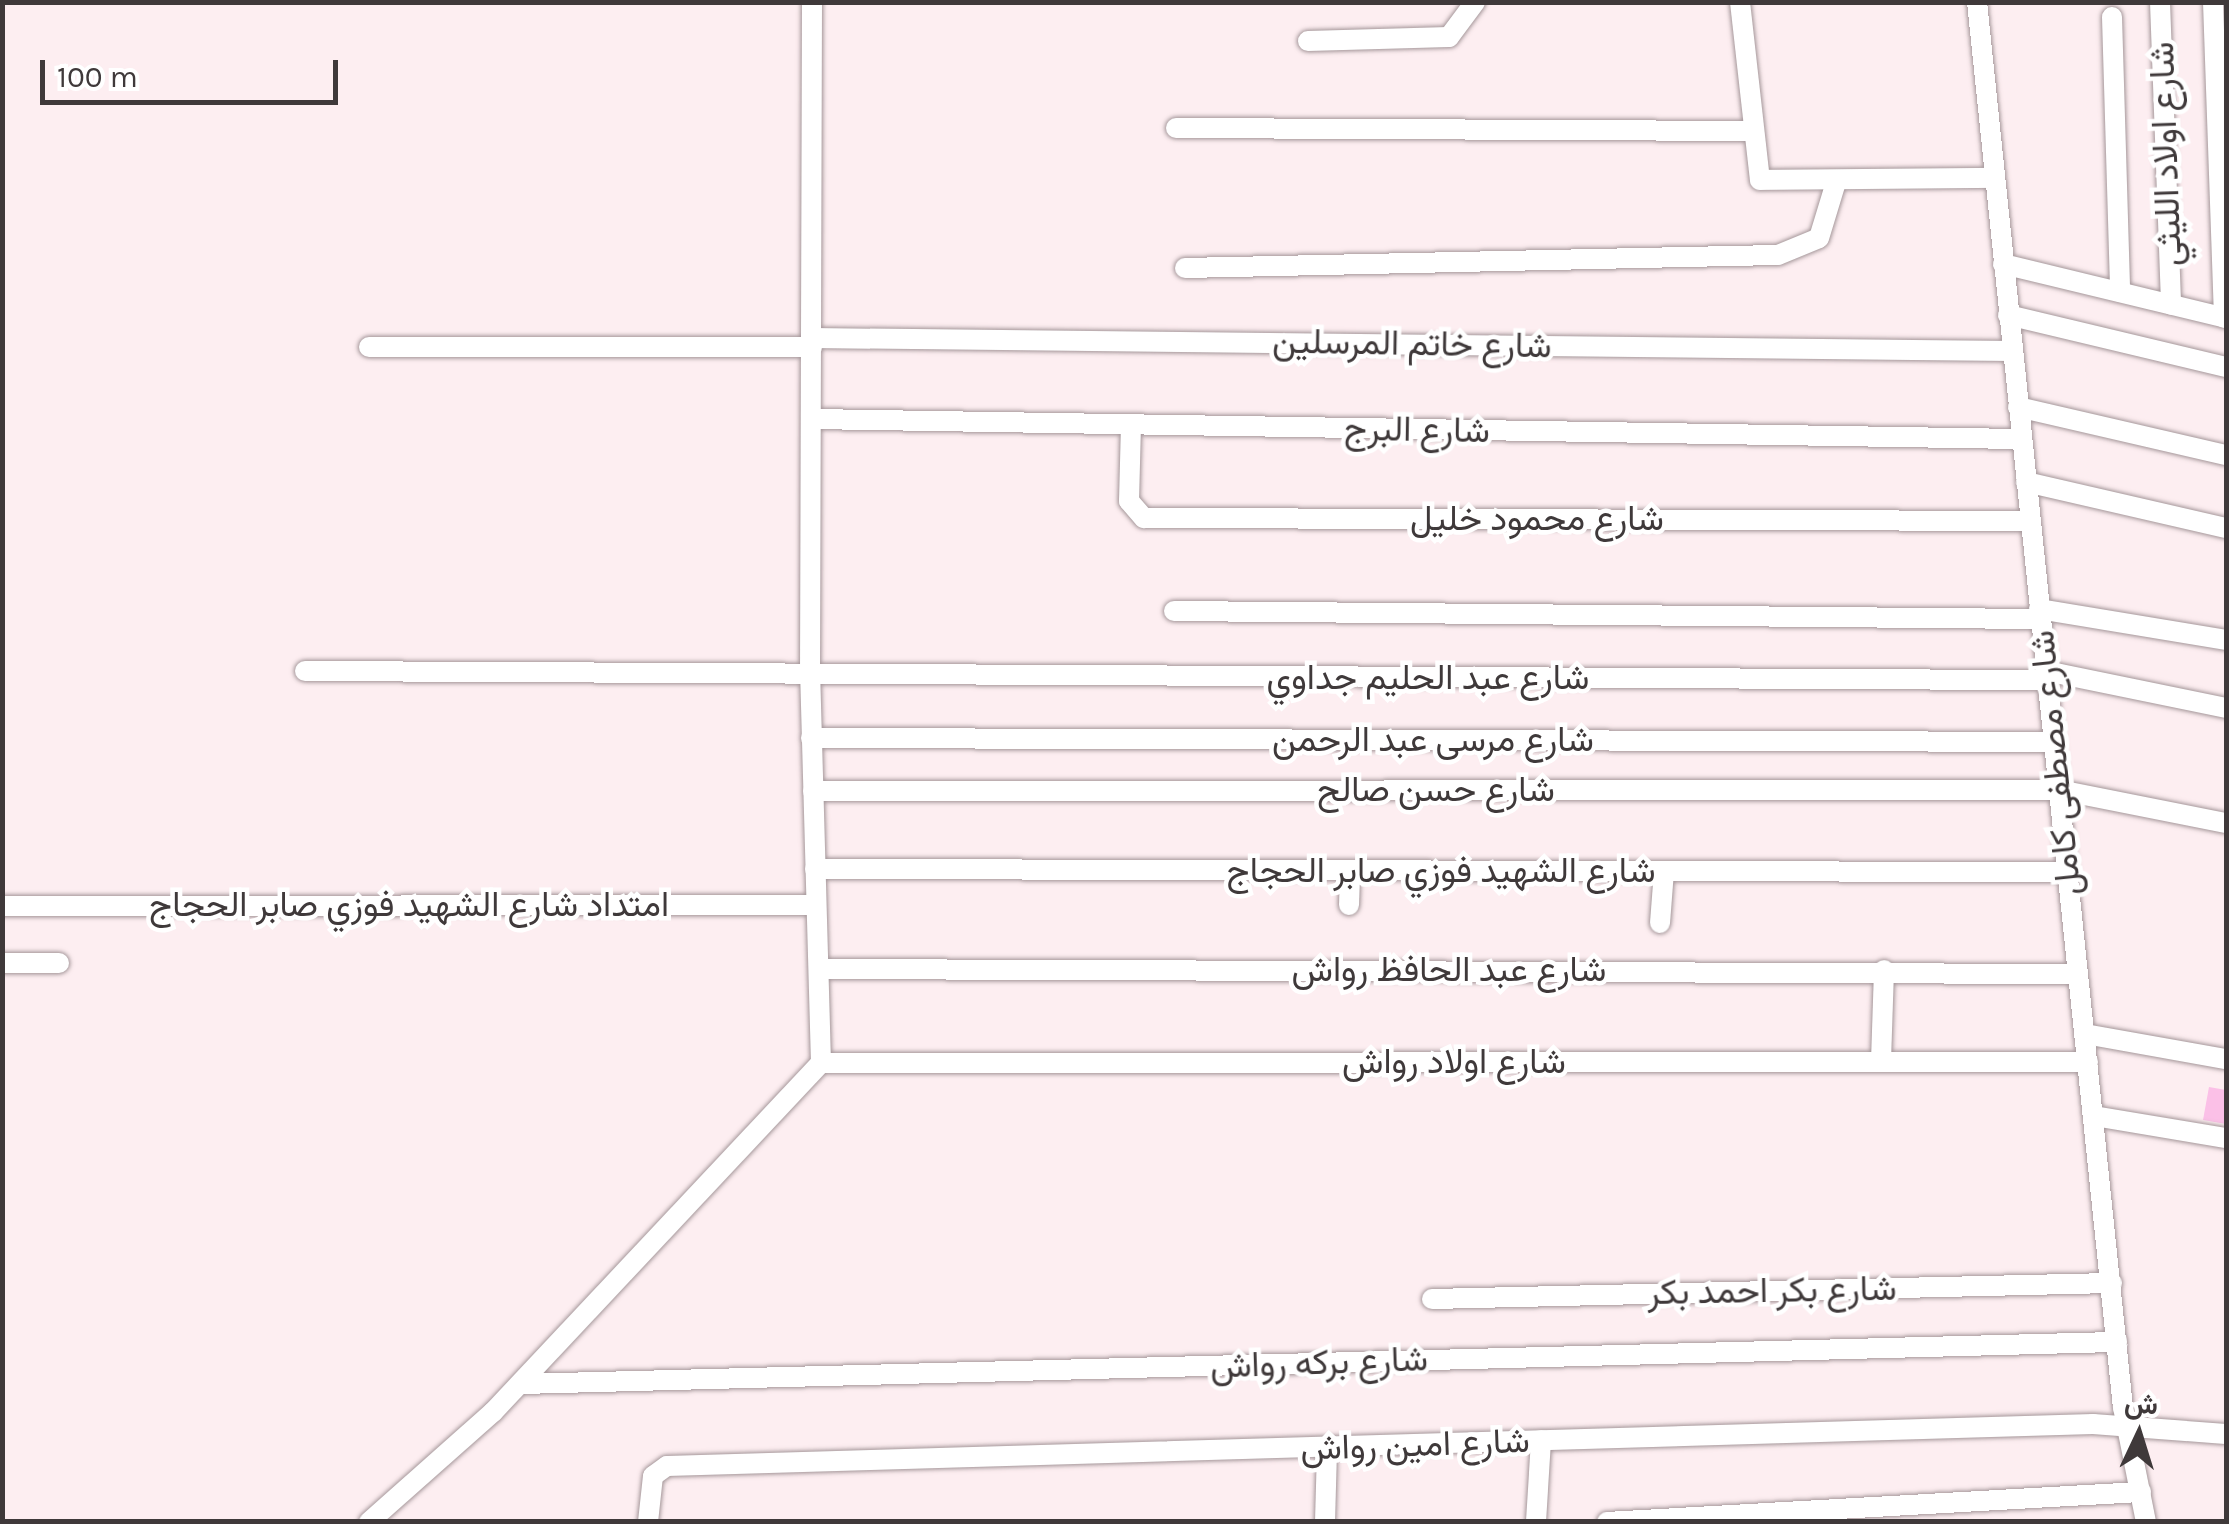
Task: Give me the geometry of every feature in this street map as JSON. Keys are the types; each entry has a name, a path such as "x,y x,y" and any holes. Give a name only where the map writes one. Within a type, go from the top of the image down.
{"street":[{"path":"369,1522 521,1384 821,1063 810,675 812,2"},
{"path":"1308,41 1449,37 1475,2"},
{"path":"1740,2 1760,180 1994,178"},
{"name":"شارع مصطفى كامل","path":"1976,2 2125,1423 2146,1522"},
{"name":"شارع اولاد الليثي","path":"2160,2 2171,305"},
{"path":"2003,264 2225,318 2212,2"},
{"path":"2112,17 2120,292"},
{"path":"1176,128 1753,131"},
{"path":"1184,268 1778,255 1818,238 1836,182"},
{"path":"2008,315 2226,367"},
{"name":"شارع خاتم المرسلين","path":"369,347 812,343 2012,350"},
{"path":"2018,407 2226,455"},
{"name":"شارع البرج","path":"812,419 2022,439"},
{"name":"شارع محمود خليل","path":"1131,425 1129,501 1144,518 2030,521"},
{"path":"2026,482 2226,528"},
{"path":"1174,611 2040,614 2226,640"},
{"name":"شارع عبد الحليم جداوي","path":"305,671 2046,676 2226,708"},
{"name":"شارع مرسى عبد الرحمن","path":"812,738 2054,742"},
{"name":"شارع حسن صالح","path":"813,791 2059,790 2226,822"},
{"name":"شارع الشهيد فوزي صابر الحجاج","path":"815,869 2068,872"},
{"path":"1350,870 1350,905"},
{"path":"1660,923 1664,871"},
{"name":"امتداد شارع الشهيد فوزي صابر الحجاج","path":"2,906 816,905"},
{"path":"2,962 59,962"},
{"name":"شارع عبد الحافظ رواش","path":"820,970 1884,970 2078,974"},
{"path":"1881,1062 1884,970"},
{"path":"2085,1034 2226,1059"},
{"name":"شارع اولاد رواش","path":"821,1063 2088,1062"},
{"path":"2094,1116 2226,1138"},
{"name":"شارع بكر احمد بكر","path":"1432,1299 2112,1283"},
{"name":"شارع بركه رواش","path":"521,1384 2117,1342"},
{"name":"شارع امين رواش","path":"648,1522 653,1476 667,1466 1328,1450 2125,1423 2226,1434"},
{"path":"1536,1522 1542,1440"},
{"path":"1326,1522 1328,1450"},
{"path":"1607,1522 2141,1492"}],"building":[{"path":"2209,1087 2226,1090 2226,1124 2203,1120"}]}
